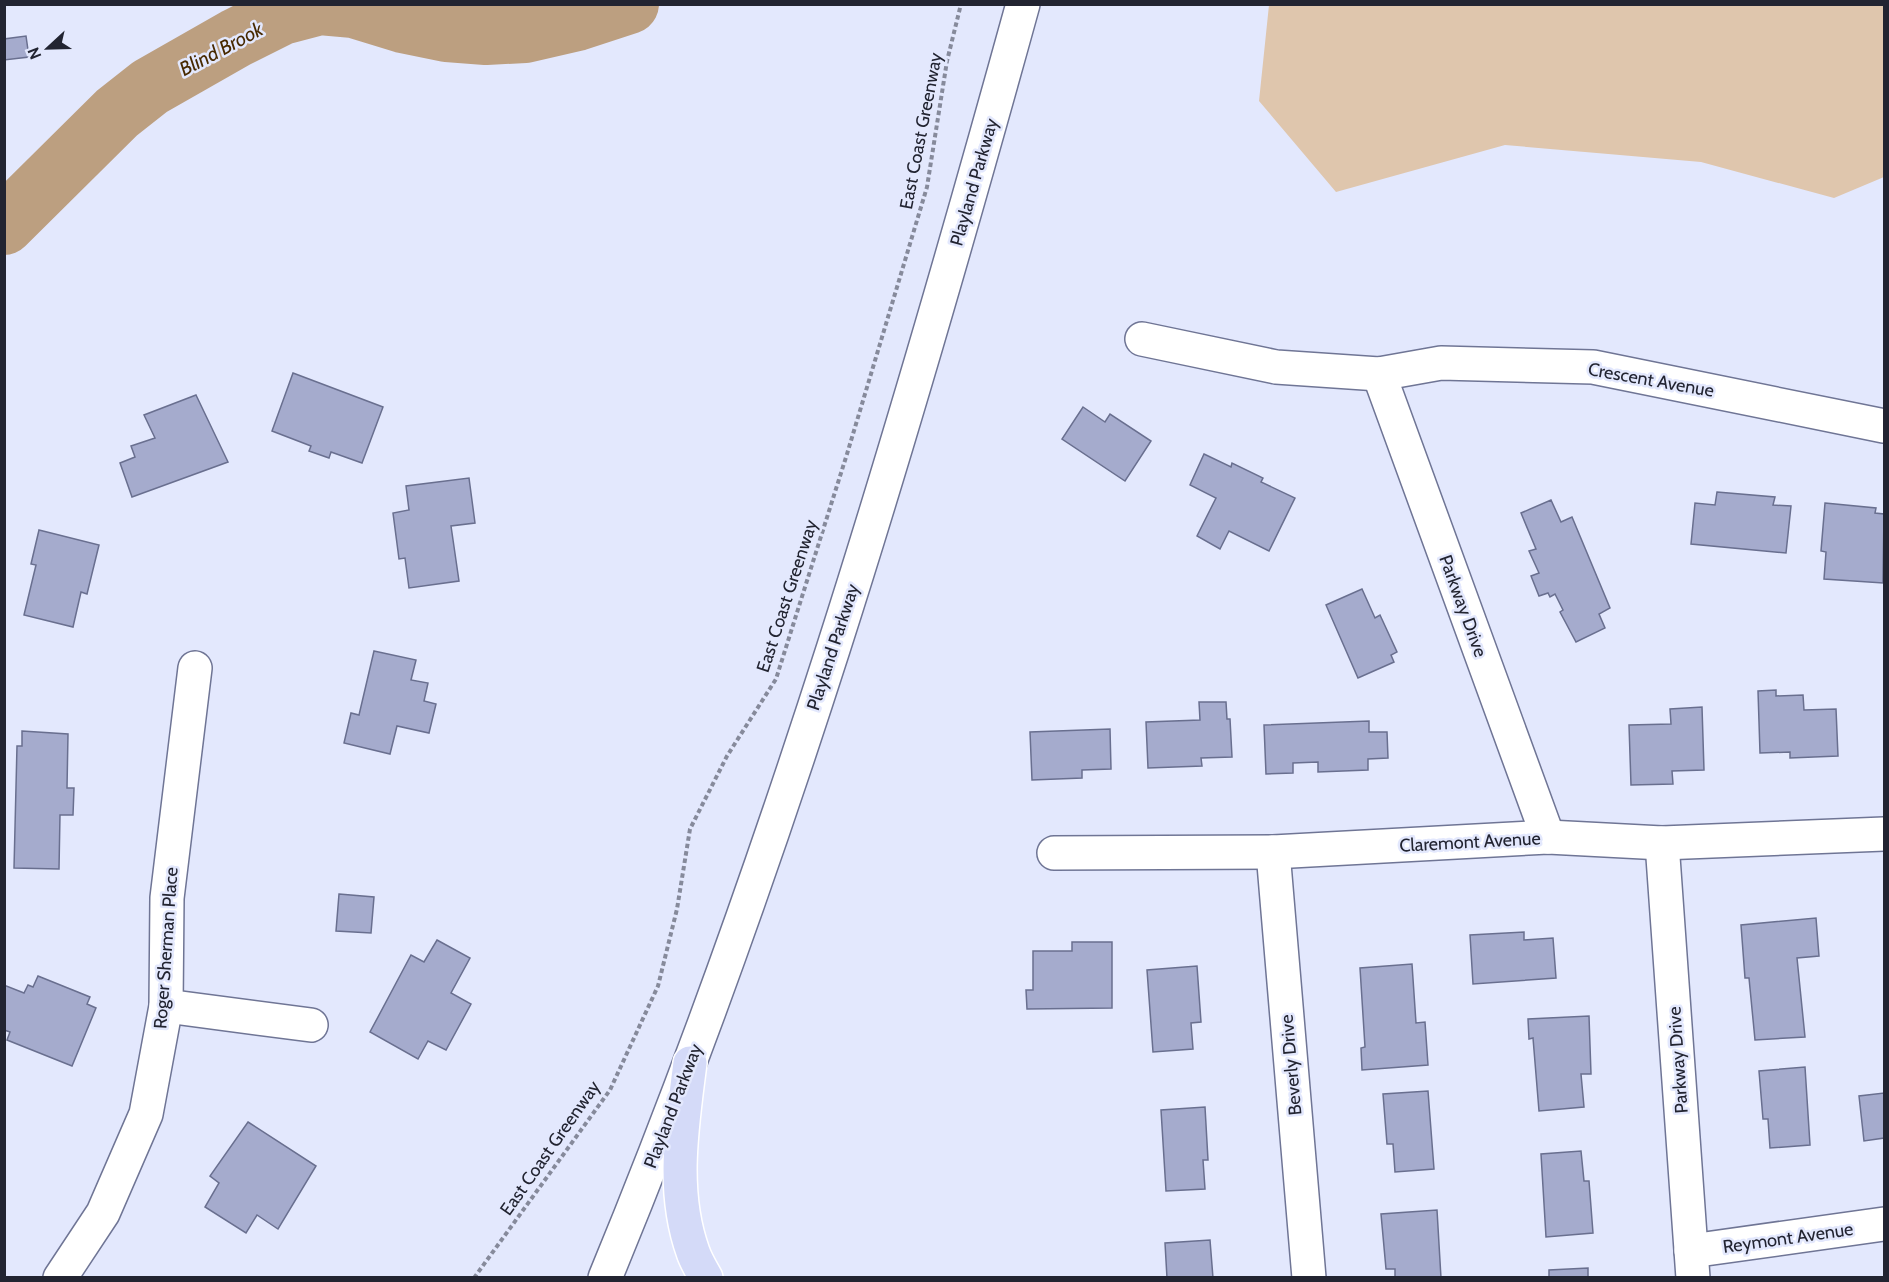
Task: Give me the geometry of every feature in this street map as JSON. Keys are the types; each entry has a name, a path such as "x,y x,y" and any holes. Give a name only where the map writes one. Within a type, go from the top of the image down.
{"main road":[{"path":"690,1063 682,1122 679,1171 683,1214 693,1253 706,1278"}],"street":[{"name":"Playland Parkway","path":"605,1278 690,1063 770,843 865,546 951,263 1023,4"},
{"name":"Crescent Avenue","path":"1142,339 1276,367 1379,374 1441,363 1593,367 1884,426"},
{"name":"Parkway Drive","path":"1379,374 1548,837"},
{"name":"Roger Sherman Place","path":"60,1278 103,1214 146,1114 166,1006 167,898 195,668"},
{"name":"Claremont Avenue","path":"1054,853 1273,852 1548,837 1662,843 1884,834"},
{"name":"Parkway Drive","path":"1662,843 1692,1264"},
{"name":"Beverly Drive","path":"1273,852 1309,1278"},
{"path":"166,1006 311,1026"},
{"name":"Reymont Avenue","path":"1692,1264 1884,1224"}],"path":[{"name":"East Coast Greenway","path":"474,1278 610,1090 658,986 677,909 690,829 727,756 776,679 848,454 927,187 947,61 962,4"}],"shaded area":[{"path":"1269,5 1884,5 1884,177 1834,198 1701,162 1505,145 1336,192 1259,101"}],"building":[{"path":"26,36 29,57 4,60 4,39"},
{"path":"293,373 383,407 362,463 331,452 329,458 309,451 311,446 272,431"},
{"path":"196,395 228,462 132,497 120,463 135,457 131,446 155,438 144,415"},
{"path":"1083,407 1105,422 1110,414 1151,441 1125,481 1062,439"},
{"path":"1204,454 1231,467 1232,463 1263,478 1261,482 1295,498 1269,551 1229,531 1220,549 1197,536 1216,498 1190,485"},
{"path":"469,478 475,523 451,526 459,581 409,588 405,558 399,559 393,513 409,510 406,486"},
{"path":"1717,492 1775,497 1773,505 1791,506 1786,553 1691,544 1695,503 1715,505"},
{"path":"1551,500 1561,522 1572,517 1610,608 1599,614 1605,628 1576,642 1560,612 1563,610 1555,594 1550,597 1548,593 1539,596 1531,576 1539,573 1529,551 1536,549 1521,513"},
{"path":"1825,503 1876,508 1875,513 1884,514 1883,583 1824,579 1826,552 1821,551"},
{"path":"39,530 99,545 87,594 81,592 73,627 24,615 36,565 31,564"},
{"path":"1362,589 1375,618 1380,615 1397,652 1391,655 1394,662 1358,678 1326,605"},
{"path":"374,651 416,660 411,680 428,683 424,701 436,704 429,733 397,726 390,754 344,743 351,713 359,715"},
{"path":"1776,690 1776,696 1803,695 1804,710 1836,709 1838,756 1790,758 1790,752 1760,753 1758,691"},
{"path":"1199,702 1226,702 1227,719 1230,719 1232,757 1201,758 1202,766 1148,768 1146,722 1200,720"},
{"path":"1702,707 1704,770 1672,771 1673,784 1631,785 1629,725 1671,724 1670,709"},
{"path":"1369,721 1369,732 1387,732 1388,758 1368,759 1368,770 1318,772 1318,762 1293,763 1293,773 1266,774 1264,725"},
{"path":"1110,729 1111,769 1082,770 1082,778 1032,780 1030,732"},
{"path":"22,731 68,734 67,788 74,788 73,815 60,815 59,869 14,868 17,746 22,746"},
{"path":"339,894 374,897 371,933 336,931"},
{"path":"1816,918 1819,956 1797,958 1805,1037 1755,1040 1749,978 1745,978 1741,925"},
{"path":"1524,932 1524,940 1553,938 1556,978 1473,984 1470,935"},
{"path":"437,940 470,958 451,993 471,1004 446,1050 428,1041 418,1059 370,1032 411,955 424,962"},
{"path":"1072,942 1112,942 1112,1008 1027,1009 1026,990 1033,990 1033,951 1072,951"},
{"path":"1412,964 1416,1023 1425,1022 1428,1065 1362,1070 1361,1048 1365,1047 1360,968"},
{"path":"1197,966 1201,1022 1191,1023 1193,1049 1153,1052 1147,970"},
{"path":"38,976 90,997 87,1004 96,1008 72,1066 7,1040 10,1032 4,1030 4,985 24,993 28,985 33,987"},
{"path":"1589,1016 1591,1074 1581,1074 1584,1107 1539,1111 1533,1038 1529,1039 1528,1019"},
{"path":"1805,1067 1810,1145 1770,1148 1768,1119 1763,1119 1759,1071"},
{"path":"1428,1091 1434,1169 1395,1172 1393,1144 1387,1144 1383,1094"},
{"path":"1884,1093 1884,1138 1864,1141 1859,1096"},
{"path":"1205,1107 1208,1160 1203,1160 1205,1189 1166,1191 1161,1110"},
{"path":"248,1122 316,1166 278,1229 257,1215 246,1233 205,1207 219,1183 210,1176"},
{"path":"1581,1151 1584,1181 1589,1181 1593,1233 1546,1237 1541,1154"},
{"path":"1437,1210 1441,1278 1395,1278 1395,1269 1386,1269 1381,1214"},
{"path":"1210,1240 1213,1278 1167,1278 1165,1243"},
{"path":"1588,1268 1588,1278 1549,1278 1549,1270"}],"waterway":[{"name":"Blind Brook","path":"4,225 117,113 150,87 236,38 282,15 320,5 354,8 403,23 447,32 486,35 525,33 577,21 629,4"}]}
